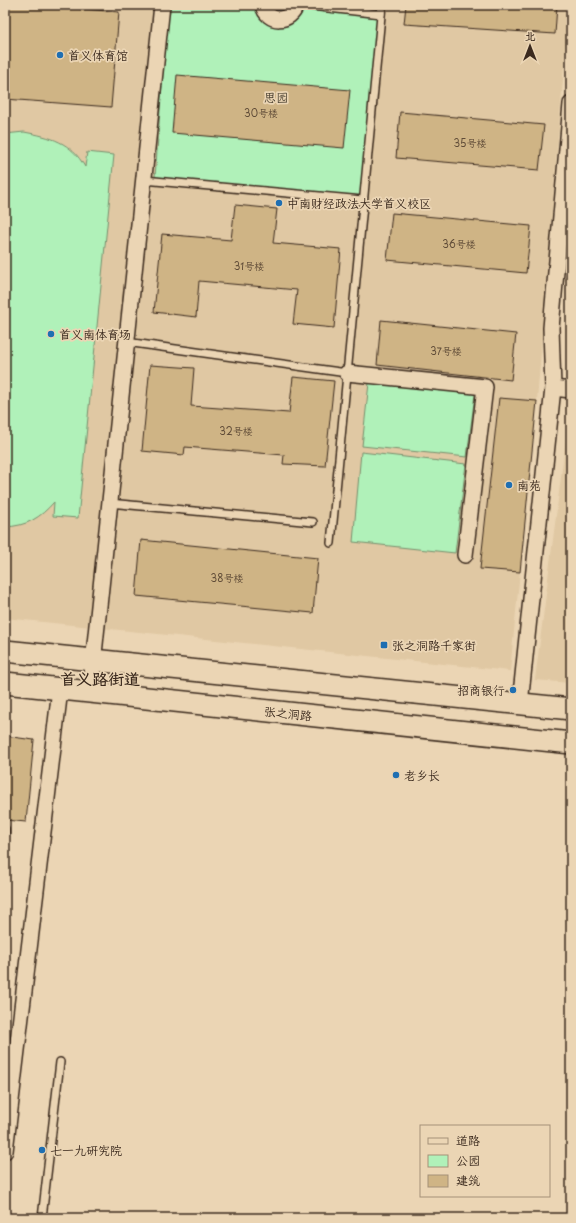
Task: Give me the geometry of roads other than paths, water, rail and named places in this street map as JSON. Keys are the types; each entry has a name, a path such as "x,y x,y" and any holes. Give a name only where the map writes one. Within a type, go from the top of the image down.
{"main road":[{"path":"5,651 571,709"},
{"name":"张之洞路","path":"5,683 571,743"}],"street":[{"path":"90,692 162,5"},
{"path":"263,5 264,9 270,16 282,19 290,16 296,5"},
{"path":"520,704 553,388 551,328 571,104"},
{"path":"347,373 485,388 465,555"},
{"path":"553,388 571,390"},
{"path":"5,1151 60,689"}],"lane":[{"path":"302,5 381,14"},
{"path":"330,543 382,5"},
{"path":"144,180 363,200"},
{"path":"126,342 347,373"},
{"path":"109,503 313,522"},
{"path":"42,1218 60,1062"}],"water":[{"path":"270,5 290,5 289,9 277,13"}],"place":[{"name":"首义体育馆","path":"60,55"},
{"name":"中南财经政法大学首义校区","path":"279,203"},
{"name":"首义南体育场","path":"51,334"},
{"name":"南苑","path":"509,485"},
{"name":"张之洞路千家街","path":"384,645"},
{"name":"招商银行","path":"513,690"},
{"name":"老乡长","path":"396,775"},
{"name":"七一九研究院","path":"42,1150"}],"district":[{"name":"首义路街道","path":"100,678"}],"park label":[{"name":"思园","path":"276,97"}]}
